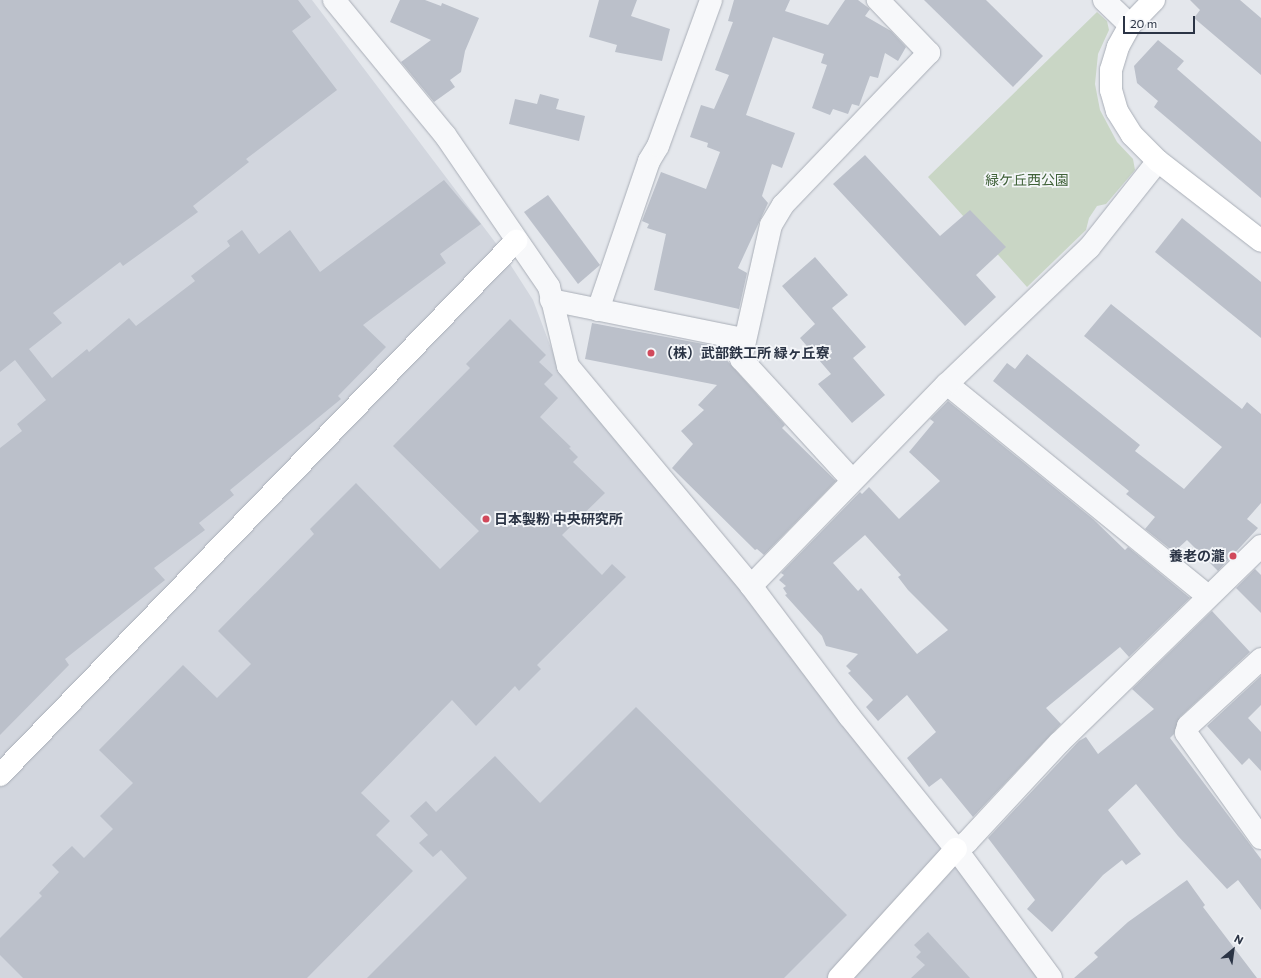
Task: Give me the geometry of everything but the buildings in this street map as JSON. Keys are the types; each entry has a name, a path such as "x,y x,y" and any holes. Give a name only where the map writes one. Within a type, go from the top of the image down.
{"street":[{"path":"334,0 445,135 516,241 549,287 568,366 751,586 956,850 1051,978"},
{"path":"598,310 650,161 658,146 711,0"},
{"path":"852,480 741,359 744,339 771,225 782,205 928,53 878,0"},
{"path":"1104,0 1130,25"},
{"path":"1154,0 1130,25 1118,47 1111,70 1111,90 1117,112 1132,135 1158,161 1261,241"},
{"path":"751,586 852,480 947,384 1089,248 1158,161"},
{"path":"0,775 516,241"},
{"path":"551,300 744,339"},
{"path":"947,384 1208,596"},
{"path":"839,978 956,850 967,842 1059,743 1208,596 1261,546"},
{"path":"1261,659 1188,726 1186,733 1261,838"}],"shaded area":[{"path":"0,0 312,0 501,250 533,300 562,377 698,533 1041,978 0,978"}],"green space":[{"name":"緑ケ丘西公園","path":"1097,12 1107,21 1109,30 1098,54 1095,84 1100,110 1117,142 1133,159 1135,170 1106,204 1097,206 1089,218 1086,230 1027,287 928,177"}],"place":[{"name":"（株）武部鉄工所 緑ヶ丘寮","path":"651,353"},
{"name":"日本製粉 中央研究所","path":"486,519"},
{"name":"養老の瀧","path":"1233,556"}]}
